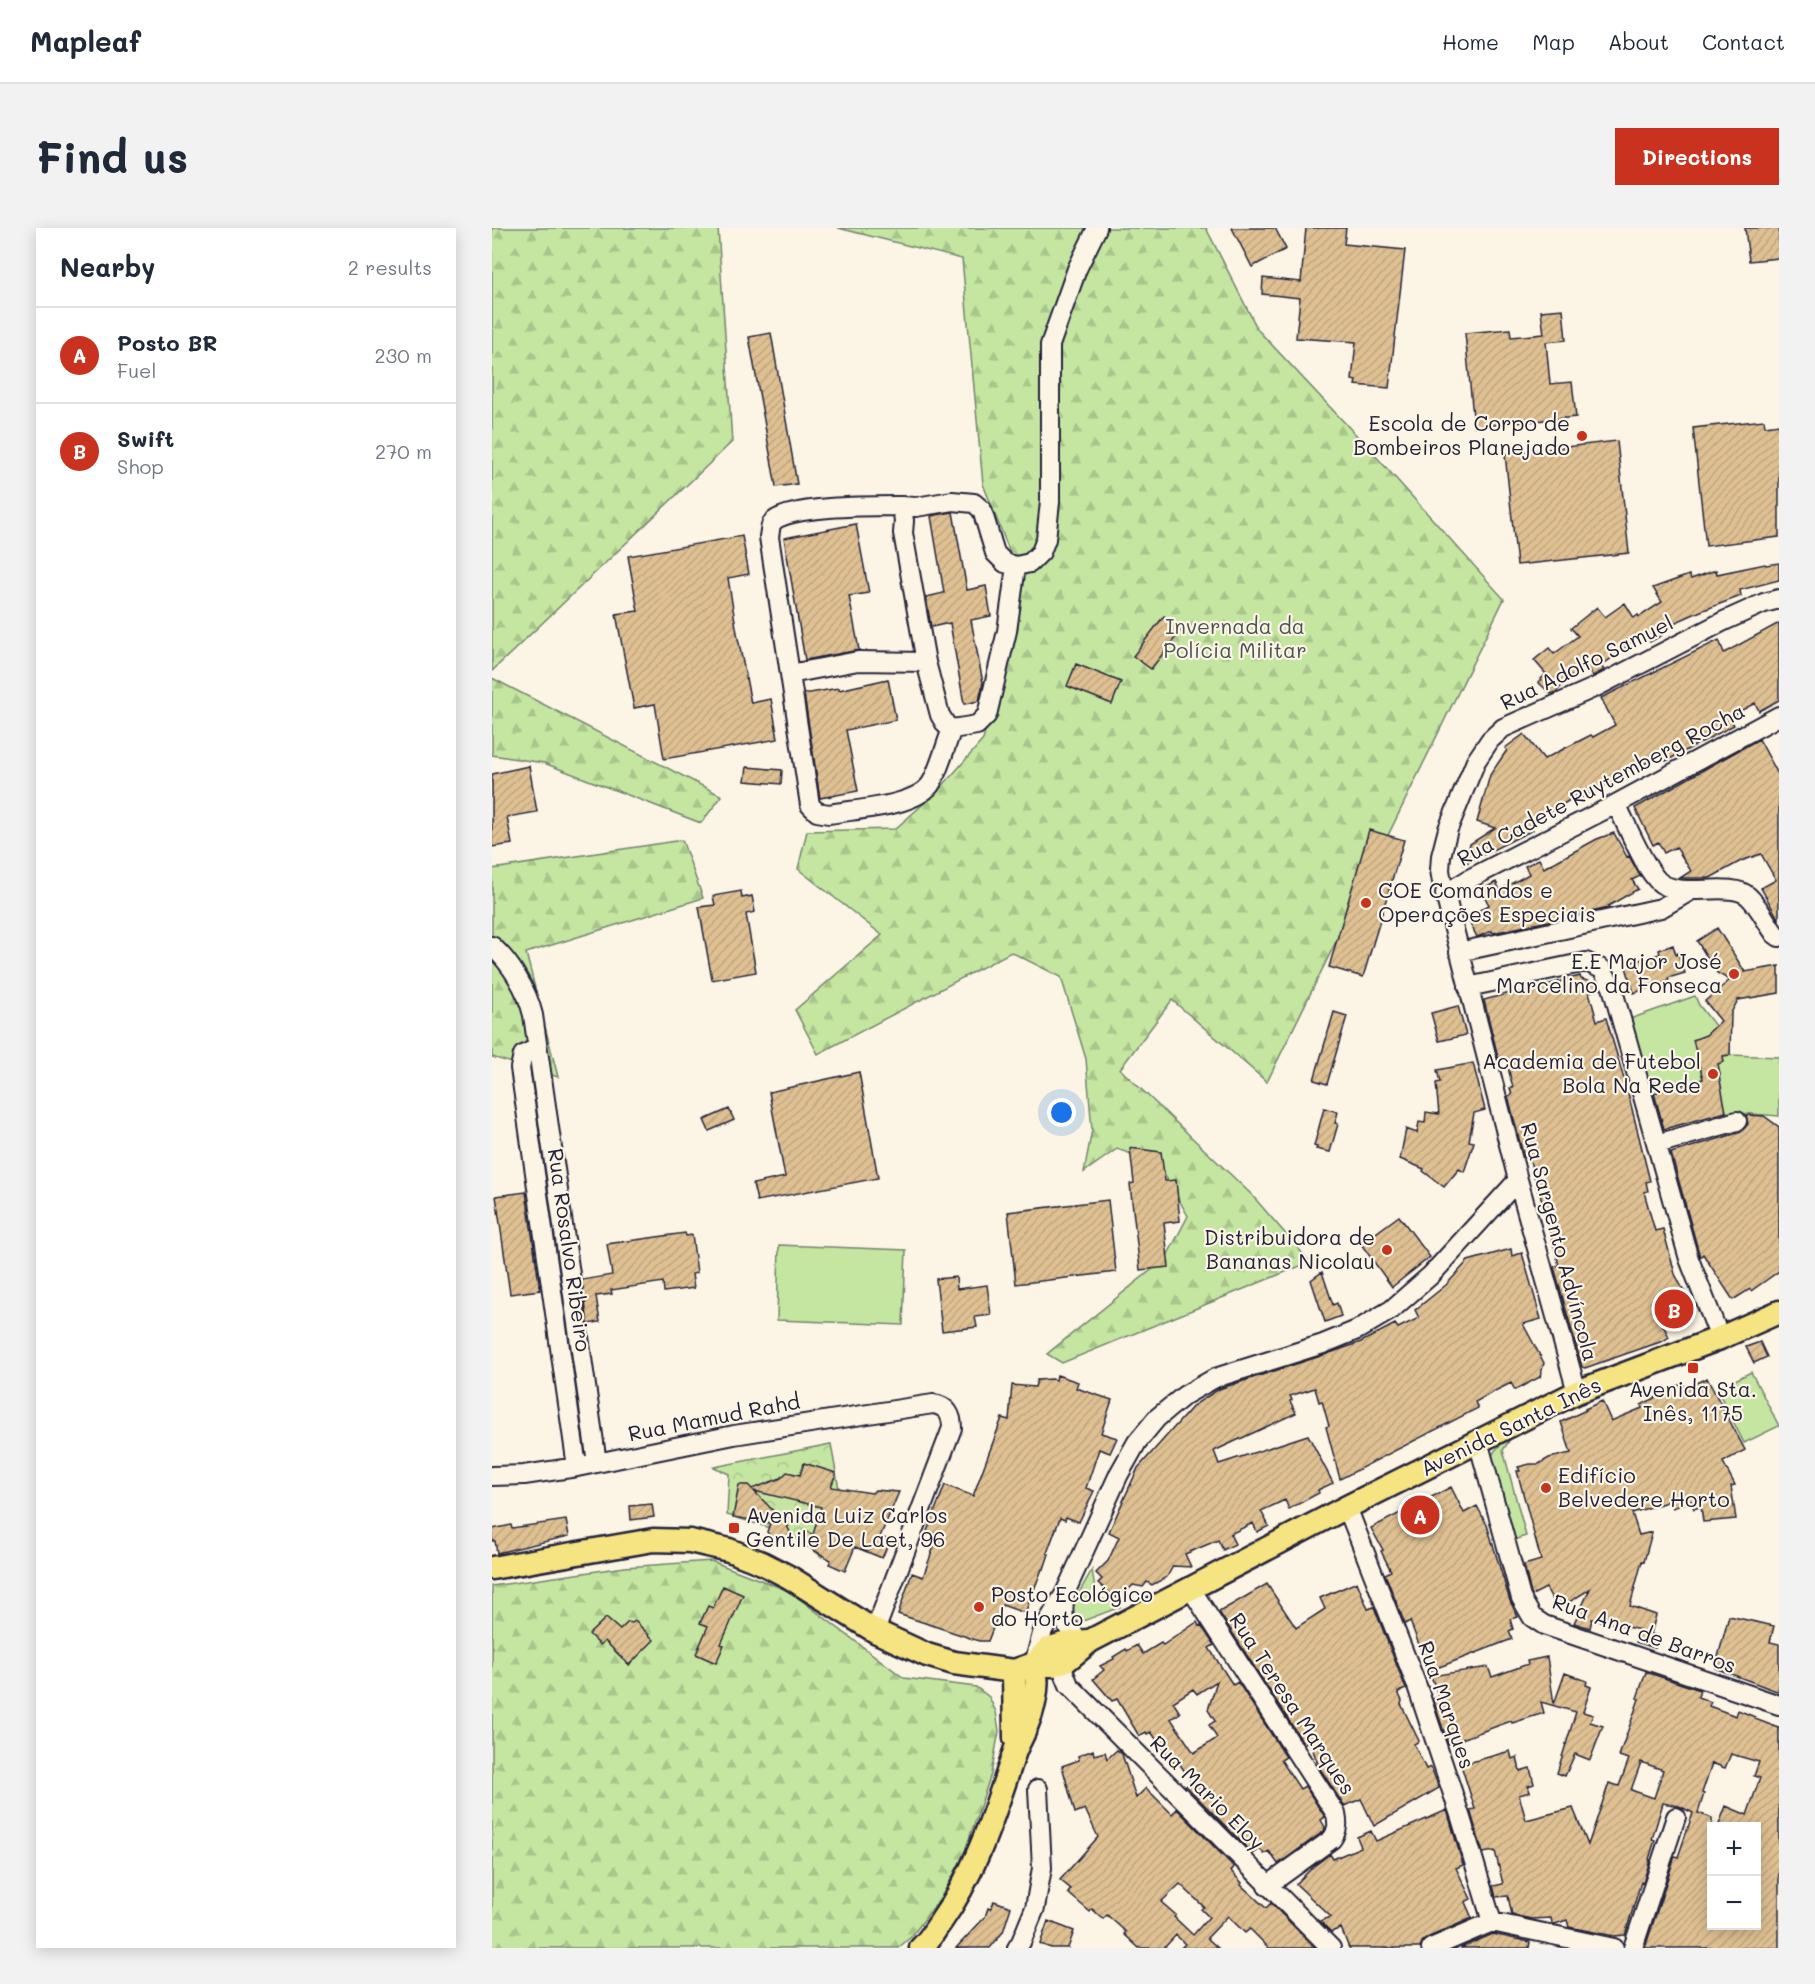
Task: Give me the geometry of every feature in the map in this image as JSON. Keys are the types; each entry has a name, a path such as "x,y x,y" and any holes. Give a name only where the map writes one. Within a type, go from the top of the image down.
{"main road":[{"name":"Avenida Santa Inês","path":"1024,1667 1048,1649 1085,1641 1576,1392 1720,1338 1779,1312"},
{"path":"492,1568 653,1540 690,1542 729,1550 762,1563 789,1577 875,1631 927,1655 954,1663 1024,1667 1060,1663"},
{"name":"Avenida Santa Inês","path":"1060,1663 1067,1660 1085,1641"},
{"path":"921,1948 951,1907 976,1860 1015,1749 1027,1725 1038,1676 1024,1667"}],"street":[{"path":"952,729 931,784 919,796 903,802 829,814 818,812 810,805 769,537 771,524 777,519 814,508 916,507 952,501 974,503 982,510 995,553 1005,563 1016,566 1030,563 1041,552 1046,539 1050,502 1050,345 1077,268 1097,228"},
{"path":"902,506 903,533 926,662 940,714 946,725 952,729 977,725 987,715 1007,631 1016,566"},
{"name":"Rua Adolfo Samuel","path":"1444,888 1440,870 1445,838 1476,761 1503,728 1596,687 1724,621 1764,603 1779,599"},
{"path":"790,674 858,661 926,662"},
{"path":"1775,719 1779,737"},
{"name":"Rua Cadete Ruytemberg Rocha","path":"1444,888 1471,878 1616,804 1775,719"},
{"path":"1616,804 1648,866 1663,885 1692,890 1743,892 1752,900 1774,934 1779,937"},
{"name":"Rua Sargento Advíncola","path":"1444,888 1518,1180 1576,1392"},
{"path":"1459,952 1660,908 1692,890"},
{"name":"Rua Rosalvo Ribeiro","path":"492,945 512,968 531,1007 597,1463"},
{"path":"1468,987 1586,962 1602,969 1612,987 1689,1259 1720,1338"},
{"name":"Rua Rosalvo Ribeiro","path":"537,1048 523,1055 520,1068 577,1467"},
{"path":"1657,1144 1737,1121"},
{"path":"1024,1667 1065,1593 1119,1474 1137,1442 1157,1418 1185,1395 1215,1378 1332,1341 1357,1330 1391,1310 1431,1275 1518,1180"},
{"name":"Rua Mamud Rahd","path":"492,1476 524,1475 577,1467 734,1436 852,1416 933,1404 944,1407 952,1419 952,1428 875,1631"},
{"name":"Rua Ana de Barros","path":"1478,1441 1521,1598 1532,1617 1544,1624 1779,1705"},
{"name":"Rua Marques","path":"1347,1508 1417,1686 1461,1818 1492,1922"},
{"name":"Rua Teresa Marques","path":"1191,1589 1336,1814 1337,1832 1332,1839 1267,1886"},
{"path":"1065,1593 1063,1618 1070,1632 1085,1641"},
{"name":"Rua Mario Eloy","path":"1060,1663 1069,1685 1331,1948"},
{"path":"1017,1948 1022,1942 1035,1908 1042,1868 1038,1789"},
{"path":"1633,1948 1676,1817"},
{"path":"1431,1948 1492,1922 1614,1948"}],"green space":[{"path":"492,228 718,228 732,442 492,671"},
{"name":"Invernada da Polícia Militar","path":"838,228 1206,228 1258,330 1373,453 1504,599 1267,1082 1172,1000 1120,1069 1251,1194 1310,1262 1062,1363 1047,1354 1166,1258 1188,1216 1158,1163 1117,1149 1084,1172 1092,1130 1086,1059 1061,977 1011,952 818,1054 795,1010 882,935 798,869 807,831 895,829 938,791 983,740 1010,635 1018,573 983,484 962,259"},
{"path":"492,678 722,796 701,823 544,763 492,755"},
{"path":"682,840 703,898 526,953 558,1077 492,1057 492,869"},
{"name":"Academia de Futebol Bola Na Rede","path":"1695,996 1699,1005 1722,1035 1730,1035 1730,1055 1779,1057 1779,1116 1726,1112 1663,1129 1630,1019"},
{"path":"779,1245 906,1250 903,1325 777,1320"},
{"path":"1751,1372 1779,1426 1744,1443 1717,1389"},
{"path":"1511,1438 1503,1450 1526,1536 1513,1540 1491,1459 1496,1449"},
{"path":"831,1444 839,1489 840,1518 822,1557 802,1541 784,1532 727,1515 729,1474 714,1467"},
{"path":"711,1561 789,1591 904,1678 976,1687 989,1697 996,1712 999,1731 991,1774 963,1857 940,1899 911,1937 898,1948 492,1948 492,1586 625,1567"},
{"path":"1092,1570 1096,1596 1120,1607 1078,1623 1073,1618 1072,1611 1079,1592"}],"building":[{"path":"1232,228 1275,228 1286,249 1252,267"},
{"path":"1306,228 1346,228 1344,244 1405,250 1389,388 1355,385 1356,381 1352,380 1356,342 1296,338 1300,298 1262,294 1263,278 1301,282"},
{"path":"1745,228 1779,228 1779,258 1749,261"},
{"path":"1563,309 1566,340 1546,342 1550,384 1572,382 1576,417 1474,427 1465,333 1510,329 1511,337 1544,334 1541,311"},
{"path":"771,333 797,484 776,487 749,337"},
{"path":"1764,420 1765,426 1779,424 1779,537 1706,546 1693,428"},
{"path":"1617,441 1629,553 1517,565 1505,454"},
{"path":"953,512 967,590 986,586 991,616 971,620 983,683 979,701 964,704 950,623 931,627 926,597 944,593 931,516"},
{"path":"856,524 869,593 849,596 859,650 805,660 784,538"},
{"path":"742,536 749,574 728,578 737,633 751,703 771,699 778,739 664,759 655,704 634,708 616,614 638,611 628,556"},
{"path":"1779,563 1779,580 1740,590 1741,596 1658,630 1662,635 1650,642 1647,637 1637,644 1635,641 1601,666 1604,670 1593,676 1585,665 1573,678 1571,676 1556,692 1551,694 1538,682 1546,674 1534,660 1549,648 1554,654 1578,636 1571,628 1597,607 1605,617 1625,603 1634,618 1638,615 1639,617 1662,602 1653,588 1689,575 1691,579 1716,570 1717,574"},
{"path":"1164,616 1182,629 1151,669 1133,656"},
{"path":"1779,623 1779,700 1759,711 1755,703 1729,717 1734,725 1666,761 1662,754 1599,789 1578,799 1576,796 1530,825 1533,830 1464,864 1470,844 1495,828 1477,822 1490,775 1507,750 1505,748 1524,734 1544,759 1591,735 1593,737 1615,725 1601,698 1719,640 1724,653"},
{"path":"1076,664 1121,682 1112,704 1067,686"},
{"path":"888,679 896,720 846,730 858,791 820,798 804,694 839,688 839,690"},
{"path":"1759,739 1779,776 1779,920 1761,888 1776,880 1761,854 1741,861 1710,878 1680,878 1691,871 1676,847 1664,853 1658,842 1653,845 1635,808"},
{"path":"529,766 537,812 507,817 512,844 492,847 492,774"},
{"path":"747,767 782,770 781,784 745,781"},
{"name":"COE Comandos e Operações Especiais","path":"1369,830 1404,840 1363,977 1329,967"},
{"path":"1614,833 1640,876 1632,880 1638,889 1608,906 1609,908 1493,933 1492,931 1477,937 1467,917 1489,905 1481,890 1496,882 1500,890 1529,874 1525,866 1539,859 1544,868 1597,839"},
{"path":"741,891 742,898 752,896 755,912 746,914 756,972 712,980 699,907 715,905 713,896"},
{"path":"1717,928 1745,972 1779,966 1779,993 1738,1000 1731,1013 1730,1055 1723,1056 1724,1062 1718,1064 1726,1112 1664,1129 1654,1093 1703,1079 1693,1040 1706,1035 1721,1021 1705,1001 1730,980 1717,973 1697,941"},
{"path":"1673,945 1685,973 1634,993 1625,964 1660,954 1659,950"},
{"path":"1580,976 1581,979 1597,984 1600,989 1589,992 1597,1021 1606,1018 1627,1089 1650,1181 1646,1182 1648,1191 1644,1192 1655,1231 1663,1229 1675,1274 1693,1309 1663,1325 1669,1337 1663,1341 1585,1368 1582,1367 1554,1267 1559,1265 1540,1194 1529,1157 1524,1158 1508,1096 1512,1095 1510,1088 1513,1088 1506,1059 1499,1061 1484,1000"},
{"path":"1458,1006 1466,1035 1439,1041 1431,1013"},
{"path":"1334,1012 1347,1016 1327,1084 1314,1080"},
{"path":"1473,1063 1485,1110 1474,1113 1469,1141 1474,1142 1464,1172 1459,1169 1444,1187 1423,1171 1424,1169 1400,1159 1406,1129 1417,1133 1419,1122 1425,1123 1426,1112 1439,1114 1436,1083 1440,1082 1437,1070"},
{"path":"859,1072 878,1178 757,1201 753,1184 785,1177 769,1092"},
{"path":"1324,1108 1338,1112 1335,1123 1338,1124 1330,1152 1316,1149 1317,1147 1314,1146"},
{"path":"729,1109 734,1120 709,1131 704,1120"},
{"path":"1746,1115 1764,1116 1779,1127 1779,1271 1751,1291 1750,1289 1733,1300 1703,1254 1700,1257 1671,1153 1741,1132 1748,1124"},
{"path":"1130,1148 1161,1152 1165,1181 1176,1180 1180,1221 1164,1223 1169,1267 1140,1270 1130,1184 1134,1183"},
{"path":"526,1192 540,1290 510,1294 496,1196"},
{"path":"1108,1200 1116,1272 1016,1284 1008,1212"},
{"name":"Distribuidora de Bananas Nicolau","path":"1399,1216 1430,1257 1392,1287 1361,1244"},
{"path":"685,1233 686,1236 692,1235 697,1273 692,1274 694,1288 664,1292 663,1282 611,1290 612,1294 596,1296 600,1322 588,1324 582,1280 612,1275 607,1244"},
{"path":"1511,1249 1512,1256 1522,1253 1541,1319 1523,1324 1544,1363 1540,1377 1515,1390 1511,1383 1495,1391 1475,1402 1478,1408 1340,1479 1326,1427 1329,1426 1322,1401 1319,1402 1315,1388 1290,1396 1296,1413 1214,1451 1219,1464 1308,1435 1333,1483 1289,1509 1285,1500 1261,1511 1269,1526 1257,1532 1253,1523 1230,1534 1235,1544 1223,1550 1218,1540 1185,1554 1191,1567 1173,1566 1167,1577 1152,1585 1147,1582 1143,1587 1133,1585 1121,1597 1118,1595 1116,1598 1098,1583 1102,1579 1096,1573 1108,1561 1119,1537 1109,1532 1138,1468 1194,1405 1219,1389 1361,1342 1395,1324 1398,1328 1419,1318 1415,1310 1446,1285 1468,1261"},
{"path":"1322,1272 1333,1305 1337,1303 1341,1316 1325,1322 1311,1280"},
{"path":"956,1277 957,1289 987,1285 991,1315 975,1317 977,1327 942,1331 936,1279"},
{"path":"1760,1342 1767,1357 1754,1363 1746,1347"},
{"path":"1057,1375 1078,1382 1076,1388 1112,1400 1101,1433 1117,1438 1110,1453 1099,1449 1086,1488 1094,1491 1079,1522 1066,1517 1065,1520 1060,1518 1047,1553 1049,1554 1044,1569 1042,1569 1025,1613 1002,1605 988,1641 979,1641 898,1614 912,1573 923,1577 938,1535 927,1531 945,1485 973,1496 1002,1418 1009,1420 1012,1385 1035,1387 1037,1380 1056,1380"},
{"path":"1707,1378 1745,1450 1723,1462 1735,1485 1731,1486 1736,1519 1703,1522 1701,1506 1694,1509 1691,1501 1673,1508 1670,1501 1632,1513 1639,1535 1652,1532 1630,1606 1656,1615 1651,1634 1658,1636 1655,1648 1636,1642 1640,1630 1592,1619 1590,1628 1574,1623 1590,1589 1558,1609 1546,1588 1532,1595 1524,1565 1541,1560 1517,1471 1520,1471 1518,1467 1539,1464 1549,1458 1571,1453 1561,1422 1585,1409 1602,1401 1611,1421 1642,1408 1641,1405 1683,1383 1685,1388"},
{"path":"804,1463 836,1473 831,1487 872,1493 875,1490 899,1492 880,1537 890,1540 882,1558 855,1547 845,1571 829,1564 831,1560 798,1541 804,1530 813,1535 821,1507 754,1491 788,1526 792,1536 777,1539 771,1538 767,1532 770,1523 733,1517 739,1485 748,1485 752,1489 781,1478 787,1472 800,1475"},
{"path":"1451,1487 1464,1513 1477,1506 1487,1525 1510,1601 1518,1617 1510,1619 1513,1629 1509,1631 1512,1639 1429,1671 1410,1621 1405,1624 1385,1574 1391,1571 1371,1528"},
{"path":"652,1504 654,1517 631,1520 630,1506"},
{"path":"566,1520 569,1536 497,1553 495,1541 492,1541 492,1529"},
{"path":"1357,1582 1368,1609 1374,1607 1406,1689 1398,1692 1401,1704 1419,1741 1414,1744 1426,1769 1431,1767 1439,1788 1374,1826 1361,1799 1344,1806 1319,1767 1311,1745 1308,1741 1304,1744 1219,1612 1267,1584 1296,1628 1325,1609 1320,1598"},
{"path":"723,1586 743,1595 721,1644 724,1645 716,1663 696,1654 708,1626 700,1623 708,1606 713,1608"},
{"path":"1729,1616 1774,1626 1770,1642 1779,1644 1779,1692 1715,1668"},
{"path":"606,1618 620,1630 628,1622 635,1621 654,1640 629,1665 605,1641 600,1645 589,1634"},
{"path":"1197,1622 1199,1626 1201,1625 1214,1645 1209,1648 1233,1685 1238,1682 1286,1757 1281,1760 1300,1789 1305,1786 1325,1817 1321,1820 1325,1827 1324,1831 1278,1864 1269,1851 1264,1854 1260,1849 1253,1854 1186,1786 1192,1782 1179,1763 1175,1765 1151,1732 1139,1736 1117,1699 1112,1701 1093,1679 1104,1670 1100,1666 1114,1659 1113,1657 1126,1649 1127,1651 1137,1645 1143,1654 1161,1643 1163,1645","holes":["1217,1681 1208,1710 1215,1721 1209,1725 1217,1738 1194,1753 1171,1719 1180,1713 1173,1702 1193,1689 1197,1694"]},
{"path":"1547,1657 1554,1704 1565,1673 1587,1681 1586,1685 1591,1687 1583,1712 1593,1715 1590,1722 1603,1726 1590,1760 1575,1754 1565,1776 1557,1773 1576,1712 1541,1702 1544,1713 1512,1723 1511,1721 1448,1744 1433,1699 1439,1697 1431,1676 1488,1667 1492,1677 1528,1664 1527,1661"},
{"path":"1646,1672 1700,1690 1698,1697 1711,1702 1709,1706 1736,1716 1738,1710 1779,1728 1779,1948 1645,1948 1675,1856 1678,1857 1693,1813 1679,1806 1663,1803 1652,1839 1655,1840 1650,1860 1625,1935 1614,1936 1569,1927 1567,1920 1555,1924 1552,1923 1551,1918 1532,1919 1512,1915 1508,1896 1496,1897 1493,1886 1503,1884 1495,1851 1483,1853 1470,1810 1475,1809 1461,1765 1510,1751 1512,1759 1517,1757 1520,1771 1530,1768 1534,1784 1528,1786 1530,1792 1519,1795 1526,1820 1573,1808 1588,1845 1609,1783 1619,1786 1629,1759 1619,1756 1639,1699 1637,1698","holes":["1641,1762 1663,1770 1654,1798 1631,1790"]},
{"path":"1093,1750 1094,1755 1105,1752 1107,1759 1117,1750 1122,1754 1136,1798 1146,1788 1172,1814 1177,1809 1234,1867 1231,1871 1242,1883 1241,1885 1266,1908 1271,1903 1315,1948 1269,1948 1250,1929 1245,1933 1228,1916 1207,1938 1218,1948 1181,1948 1185,1944 1176,1935 1164,1948 1139,1948 1124,1934 1126,1932 1107,1915 1103,1919 1092,1909 1090,1912 1068,1893 1071,1889 1060,1880 1098,1837 1085,1809 1075,1813 1062,1766 1079,1760 1078,1756","holes":["1180,1884 1204,1907 1201,1909 1209,1917 1193,1935 1161,1902"]},
{"path":"1447,1810 1463,1865 1456,1868 1471,1899 1465,1902 1472,1918 1427,1938 1422,1942 1420,1948 1349,1948 1341,1928 1331,1932 1320,1921 1331,1917 1296,1884 1330,1854 1333,1859 1361,1847 1357,1837 1371,1831 1376,1841"},
{"path":"994,1901 1011,1907 1003,1932 990,1948 956,1948 985,1917"},
{"path":"1048,1921 1074,1931 1068,1948 1051,1948 1040,1944"},
{"path":"1493,1934 1530,1942 1529,1948 1460,1948"}],"place":[{"name":"Escola de Corpo de Bombeiros Planejado","path":"1582,436"},
{"name":"COE Comandos e Operações Especiais","path":"1366,903"},
{"name":"E.E Major José Marcelino da Fonseca","path":"1734,974"},
{"name":"Academia de Futebol Bola Na Rede","path":"1713,1074"},
{"name":"Distribuidora de Bananas Nicolau","path":"1387,1250"},
{"name":"Swift","path":"1674,1309"},
{"name":"Avenida Sta. Inês, 1175","path":"1693,1368"},
{"name":"Edifício Belvedere Horto","path":"1546,1488"},
{"name":"Posto BR","path":"1420,1515"},
{"name":"Avenida Luiz Carlos Gentile De Laet, 96","path":"734,1528"},
{"name":"Posto Ecológico do Horto","path":"979,1607"}]}
